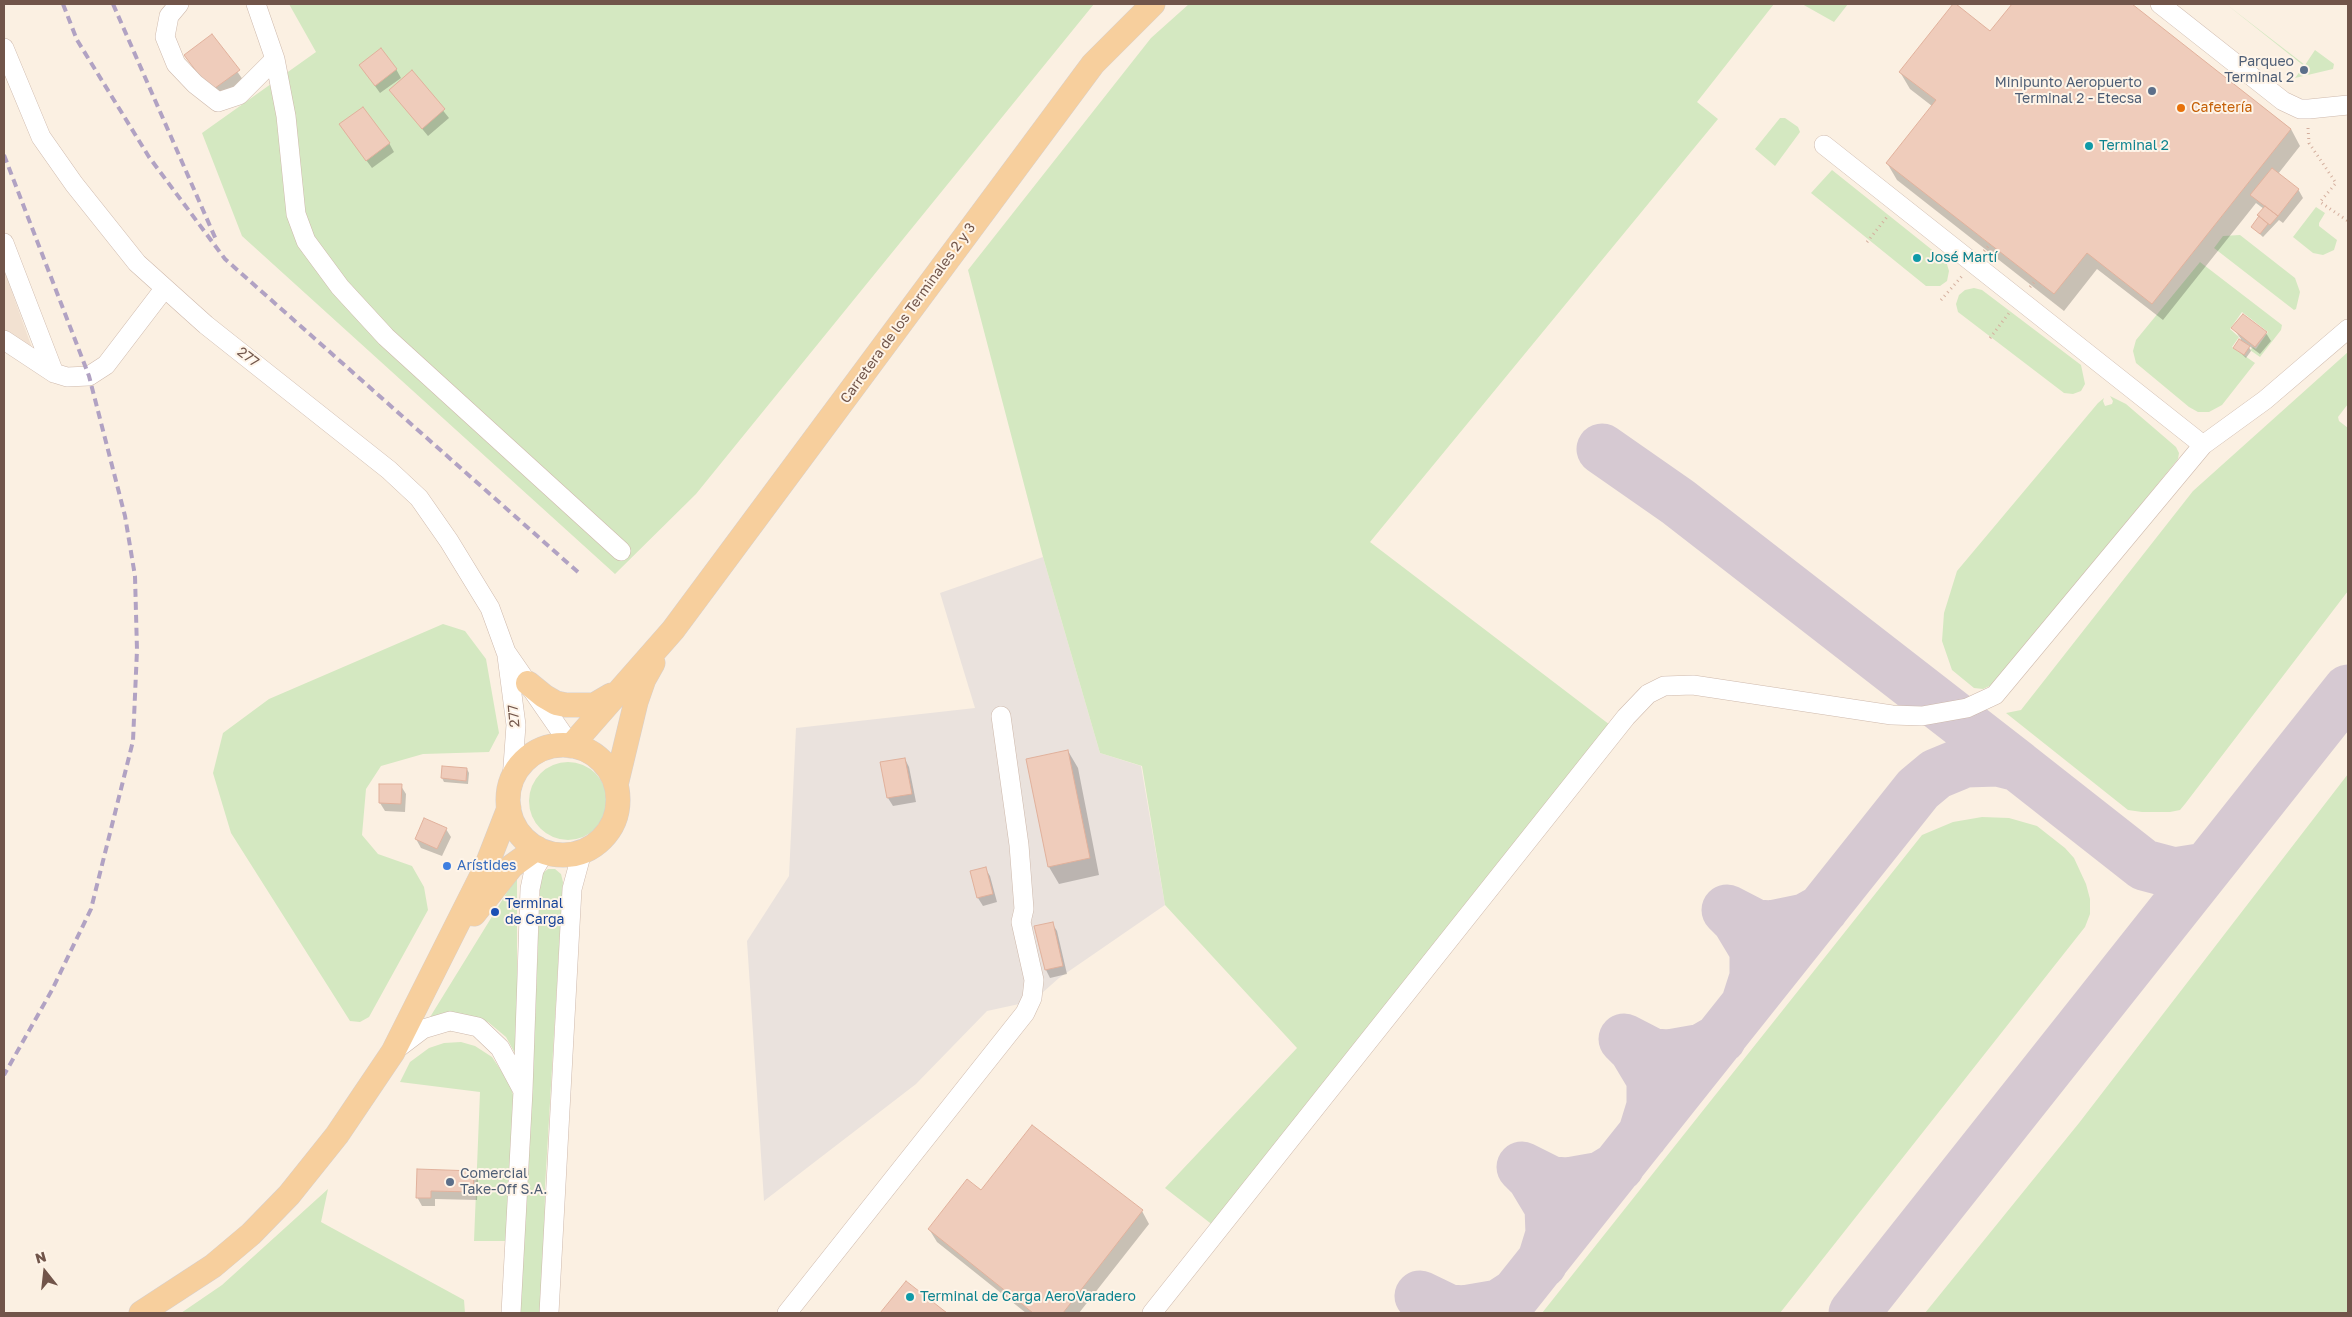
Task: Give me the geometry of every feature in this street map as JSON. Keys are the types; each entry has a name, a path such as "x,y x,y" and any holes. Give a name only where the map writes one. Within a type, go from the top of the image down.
{"main road":[{"name":"Carretera de los Terminales 2 y 3","path":"571,746 673,630 1092,64 1153,4"},
{"name":"Carretera de los Terminales 2 y 3","path":"616,785 629,726 644,679 673,630"},
{"path":"528,683 556,703 580,706 594,705 622,686"},
{"path":"141,1313 213,1266 251,1234 289,1196 337,1135 393,1052 442,958 499,839 509,808 512,780 520,767 536,753 558,746 571,746 594,755 611,773 616,785 618,804 613,822 602,838 582,852 558,855 541,850 519,832 509,808"},
{"path":"442,958 512,866 541,850"}],"street":[{"path":"179,4 169,16 165,37 176,64 195,84 218,102 239,95 275,59"},
{"path":"256,4 275,59 286,116 296,214 306,241 340,287 386,337 621,551"},
{"path":"2160,4 2283,101 2300,109 2348,105"},
{"name":"277","path":"4,48 41,137 109,230 137,263 164,289 389,470 419,498 449,541 490,608 506,652 516,725 512,780"},
{"path":"1824,145 2203,445"},
{"path":"4,244 54,373"},
{"path":"4,340 54,373 67,377 89,376 106,365 164,289"},
{"path":"1152,1313 1626,717 1648,694 1655,689 1677,684 1892,715 1922,716 1967,708 1995,695 2203,445 2265,400 2348,329"},
{"name":"277","path":"506,652 571,746"},
{"path":"787,1313 1025,1013 1032,998 1034,980 1022,922 1024,909 1019,845 1001,716"},
{"path":"511,1313 523,1091 530,889 541,850"},
{"path":"549,1313 572,889 582,852"},
{"path":"393,1052 423,1029 450,1021 478,1027 500,1048 523,1091"}],"path":[{"path":"2308,128 2309,143 2336,183 2320,202 2348,221"}],"shaded area":[{"path":"4,270 35,356 4,333"},
{"path":"1043,557 1100,753 1141,766 1165,905 1059,978 1033,1001 987,1011 916,1084 764,1201 747,941 789,876 796,728 975,708 940,593"}],"green space":[{"path":"289,4 1094,4 696,494 615,574 242,236 202,133 316,52"},
{"path":"1189,4 1774,4 1697,102 1718,119 1370,542 1614,728 1214,1226 1165,1188 1297,1048 1165,905 1142,766 1100,753 1043,557 968,270 1151,38"},
{"path":"1802,4 1848,4 1834,22"},
{"path":"2226,4 2305,65 2315,50 2334,64 2333,69 2295,78 2304,66"},
{"path":"1780,118 1785,118 1798,127 1800,132 1775,166 1755,149"},
{"path":"1832,170 1946,261 1949,271 1947,281 1940,286 1926,286 1811,193"},
{"path":"2316,207 2325,213 2319,226 2337,240 2334,250 2323,255 2313,253 2293,237"},
{"path":"2240,235 2295,278 2300,292 2296,309 2294,310 2214,248 2223,236"},
{"path":"2200,262 2282,325 2281,330 2260,357 2250,350 2253,347 2256,349 2268,332 2242,312 2230,329 2239,337 2232,347 2255,363 2222,405 2209,412 2198,412 2189,407 2136,363 2133,351 2136,340"},
{"path":"1974,288 1982,290 2081,365 2085,384 2081,391 2073,394 2064,393 1958,312 1956,304 1959,295 1965,290"},
{"path":"2348,352 2348,404 2338,417 2339,421 2348,428 2348,591 2180,810 2142,812 2128,810 2006,713 2021,710 2193,491"},
{"path":"2110,396 2126,404 2176,447 2179,453 2178,459 1996,683 1983,689 1974,688 1952,670 1942,641 1944,613 1957,571 2098,403 2104,398 2105,406 2112,404 2113,401"},
{"path":"443,624 465,631 486,659 499,733 489,752 423,754 381,766 366,789 362,835 378,854 412,866 424,887 428,910 369,1017 360,1022 350,1021 231,833 213,773 223,733 269,699"},
{"path":"568,762 583,765 596,773 604,786 607,801 604,816 596,829 583,837 568,840 553,837 540,829 532,816 529,801 532,786 540,773 553,765"},
{"path":"2348,774 2348,1313 1925,1313 2079,1123"},
{"path":"1982,817 2009,818 2037,826 2065,848 2074,858 2086,884 2090,899 2090,914 2085,927 1780,1313 1542,1313 1922,835 1953,822"},
{"path":"548,869 555,869 561,874 563,882 545,1187 544,1313 519,1313 533,1073 540,883 543,873"},
{"path":"517,876 517,1057 506,1037 488,1022 470,1017 427,1022"},
{"path":"461,1042 475,1046 492,1057 510,1084 515,1102 508,1241 474,1241 480,1092 400,1082 410,1062 429,1048 444,1043"},
{"path":"328,1189 321,1222 464,1300 465,1313 181,1313 222,1285"}],"building":[{"name":"Terminal 2","path":"1953,4 1956,4 1990,31 2012,4 2132,4 2291,129 2152,304 2087,253 2054,294 1886,163 1936,100 1899,72"},
{"path":"212,34 240,70 211,91 184,55"},
{"path":"381,48 397,69 375,86 359,65"},
{"path":"412,70 445,109 422,129 389,90"},
{"path":"363,107 390,143 366,161 339,124"},
{"path":"2272,168 2299,189 2278,216 2250,195"},
{"path":"2265,206 2278,216 2270,225 2257,215"},
{"path":"2259,216 2268,224 2260,234 2251,227"},
{"path":"2243,314 2267,332 2255,347 2231,328"},
{"path":"2239,339 2250,346 2244,355 2233,348"},
{"path":"1068,750 1090,858 1048,867 1026,759"},
{"path":"905,758 912,794 887,798 880,762"},
{"path":"442,766 467,768 466,781 441,778"},
{"path":"379,784 402,784 401,804 379,803"},
{"path":"424,818 447,828 437,849 415,839"},
{"path":"986,867 993,894 977,898 970,871"},
{"path":"1053,922 1063,966 1045,970 1034,926"},
{"path":"1032,1125 1143,1210 1063,1313 1033,1313 928,1229 967,1179 981,1190"},
{"path":"417,1169 474,1171 473,1192 431,1191 431,1198 416,1198"},
{"name":"Terminal de Carga AeroVaradero","path":"906,1281 947,1313 880,1313"}],"taxiway":[{"path":"1602,449 1678,502 2018,766"},
{"path":"1854,1313 2348,690"},
{"path":"1501,1313 1918,789 1936,774 1965,762 1998,761 2018,766 2144,865 2174,873 2206,868"},
{"path":"1746,1005 1755,977 1755,950 1737,920 1727,910 1756,925 1771,926 1805,919 1823,909"},
{"path":"1643,1135 1652,1106 1652,1079 1634,1049 1624,1039 1653,1054 1668,1055 1702,1049 1721,1038"},
{"path":"1542,1263 1551,1234 1550,1207 1532,1177 1522,1167 1552,1182 1567,1183 1601,1177 1619,1166"},
{"path":"1436,1313 1420,1296 1449,1310 1464,1311 1499,1305 1516,1294"}],"railway":[{"path":"63,4 77,40 149,157 225,259 579,573"},
{"path":"113,4 217,242"},
{"path":"4,155 89,376 125,516 135,576 137,650 133,741 91,909 52,990 4,1075"}],"place":[{"name":"Parqueo Terminal 2","path":"2304,70"},
{"name":"Minipunto Aeropuerto Terminal 2 - Etecsa","path":"2152,91"},
{"name":"Cafetería","path":"2181,108"},
{"name":"Terminal 2","path":"2089,146"},
{"name":"José Martí","path":"1917,258"},
{"name":"Arístides","path":"447,866"},
{"name":"Terminal de Carga","path":"495,912"},
{"name":"Comercial Take-Off S.A.","path":"450,1182"},
{"name":"Terminal de Carga AeroVaradero","path":"910,1297"}]}
